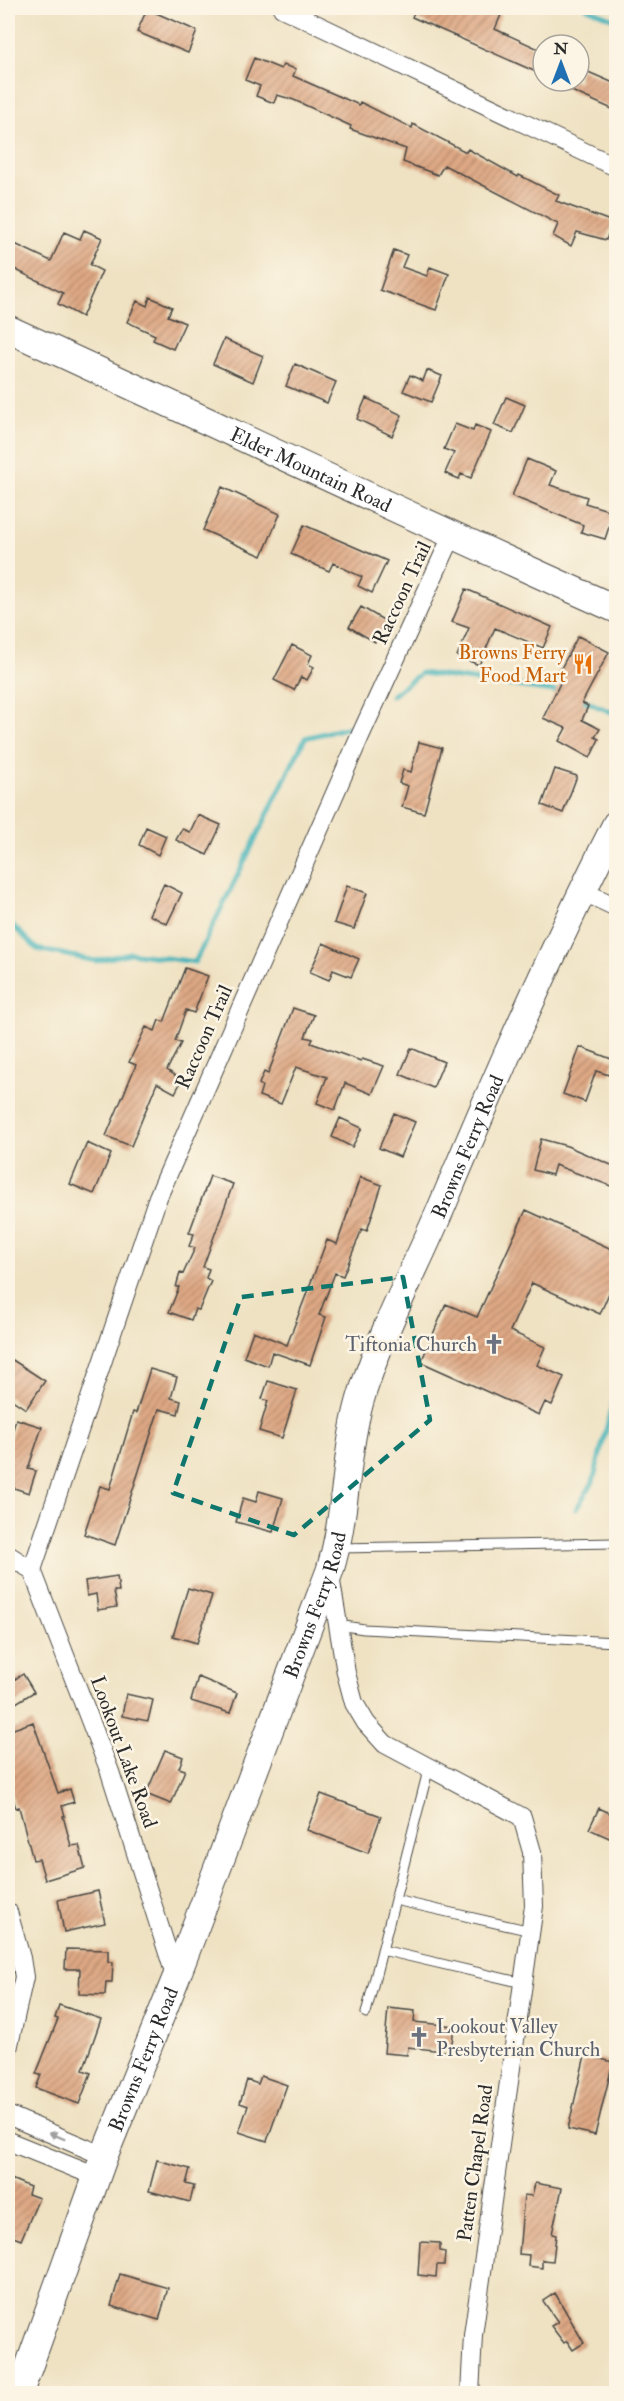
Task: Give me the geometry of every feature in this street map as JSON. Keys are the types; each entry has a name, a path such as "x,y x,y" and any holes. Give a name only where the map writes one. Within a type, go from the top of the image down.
{"street":[{"path":"282,8 616,167"},
{"name":"Elder Mountain Road","path":"8,329 303,464 452,536 616,609"},
{"name":"Raccoon Trail","path":"32,1570 158,1197 361,734 452,536"},
{"name":"Browns Ferry Road","path":"19,2394 100,2166 176,1978 333,1559 345,1503 349,1449 362,1393 383,1334 518,1028 616,824"},
{"path":"582,891 616,907"},
{"path":"8,1555 32,1570"},
{"name":"Patten Chapel Road","path":"333,1559 338,1624 354,1703 366,1723 385,1744 522,1817 532,1852 534,1906 473,2335 470,2394"},
{"name":"Lookout Lake Road","path":"32,1570 110,1772 176,1978"},
{"path":"8,1912 24,1977 8,2049"},
{"path":"8,2119 100,2166"},
{"path":"8,2141 100,2166"}],"lane":[{"path":"333,1559 616,1543"},
{"path":"338,1624 364,1629 616,1642"},
{"path":"366,2013 429,1767"},
{"path":"395,1900 531,1930"},
{"path":"382,1950 523,1983"}],"highlighted area":[{"path":"403,1277 430,1420 294,1535 173,1493 241,1297"}],"building":[{"path":"416,8 484,8 501,15 495,29 531,46 531,70 412,17"},
{"path":"147,9 197,31 188,53 137,32"},
{"path":"254,58 281,69 283,65 296,69 293,76 359,105 360,102 412,128 413,124 466,152 468,149 518,177 519,175 559,195 556,201 613,222 606,240 577,232 571,246 553,236 558,224 444,165 438,175 403,162 406,149 350,129 351,126 294,100 277,95 274,103 256,96 260,86 245,80"},
{"path":"591,73 616,84 616,98 612,109 576,93 591,93"},
{"path":"84,230 102,238 90,265 102,271 82,317 58,304 63,293 8,266 8,261 15,244 51,261 64,232 80,239"},
{"path":"394,250 407,255 402,267 427,276 430,267 449,274 436,310 380,290"},
{"path":"150,297 172,307 168,316 185,323 173,349 153,340 155,335 127,322 137,301 147,306"},
{"path":"224,339 263,356 253,382 213,364"},
{"path":"295,364 336,382 327,403 286,386"},
{"path":"427,370 442,376 431,402 403,391 410,375 423,381"},
{"path":"506,397 525,405 513,433 494,425"},
{"path":"366,398 402,415 392,436 357,419"},
{"path":"455,424 473,431 475,425 491,432 471,478 461,474 459,479 445,473 454,453 444,449"},
{"path":"527,459 556,471 550,485 587,497 585,503 614,512 605,539 581,532 583,525 512,496"},
{"path":"222,487 280,514 262,556 203,530"},
{"path":"304,525 387,561 372,593 358,586 362,577 333,563 329,571 291,554"},
{"path":"466,589 552,627 543,648 495,628 479,665 457,656 469,628 452,622"},
{"path":"361,607 387,622 375,642 349,627"},
{"path":"578,636 609,652 582,703 588,706 582,720 600,729 595,737 599,739 590,758 559,741 566,728 543,718 562,679 557,676"},
{"path":"292,645 312,655 308,664 314,667 307,680 301,677 294,690 274,680"},
{"path":"419,742 442,748 424,813 402,807 408,786 399,783 403,770 411,772"},
{"path":"555,769 577,776 563,813 542,805"},
{"path":"198,815 221,825 207,855 176,840 182,829 190,832"},
{"path":"146,827 166,836 158,855 139,845"},
{"path":"164,884 182,893 167,924 149,915"},
{"path":"347,886 367,893 354,929 334,923"},
{"path":"323,943 359,959 351,977 333,970 329,980 310,972"},
{"path":"185,968 208,976 194,1013 186,1010 175,1041 181,1043 167,1070 182,1080 175,1093 157,1083 131,1146 106,1136 136,1065 129,1062 146,1027 155,1031 159,1020 164,1022"},
{"path":"293,1008 314,1015 305,1037 313,1039 311,1043 361,1061 362,1059 384,1066 372,1094 345,1083 335,1110 317,1103 327,1077 296,1067 281,1104 259,1096 262,1086 259,1084 264,1072 268,1074"},
{"path":"580,1047 614,1060 609,1075 596,1071 585,1102 563,1094"},
{"path":"411,1048 444,1062 433,1088 400,1074"},
{"path":"394,1113 415,1122 400,1157 379,1148"},
{"path":"340,1118 362,1128 352,1147 332,1137"},
{"path":"541,1139 567,1146 616,1167 616,1188 555,1165 552,1175 533,1170"},
{"path":"87,1143 111,1154 94,1194 70,1184"},
{"path":"210,1176 233,1184 203,1267 209,1269 206,1278 211,1281 199,1310 195,1309 191,1320 169,1312 179,1287 176,1287 180,1273 183,1274 195,1248 189,1246 194,1234 189,1233"},
{"path":"360,1177 382,1185 367,1231 362,1229 343,1276 335,1273 319,1315 326,1317 310,1365 272,1352 268,1366 244,1357 253,1331 287,1345 327,1240 337,1244"},
{"path":"526,1210 616,1251 616,1277 600,1314 532,1283 510,1331 545,1347 537,1365 564,1377 552,1405 545,1402 539,1415 421,1362 446,1304 477,1317"},
{"path":"8,1357 45,1381 26,1409 8,1397"},
{"path":"150,1369 177,1377 171,1398 181,1401 178,1414 159,1409 115,1545 84,1534 100,1486 110,1489 133,1412 136,1413"},
{"path":"268,1381 297,1390 282,1438 259,1431 268,1401 262,1399"},
{"path":"16,1419 42,1427 28,1469 36,1471 29,1493 8,1486 8,1446"},
{"path":"259,1491 283,1498 273,1532 236,1522 243,1498 256,1502"},
{"path":"117,1576 119,1591 114,1591 117,1607 98,1610 96,1594 87,1596 85,1581"},
{"path":"188,1588 212,1595 197,1643 173,1636"},
{"path":"23,1674 34,1692 8,1708 8,1684"},
{"path":"198,1677 237,1693 230,1713 191,1701"},
{"path":"126,1694 153,1700 148,1721 122,1716"},
{"path":"33,1722 58,1793 70,1789 74,1802 62,1806 65,1816 63,1816 71,1846 79,1845 85,1868 45,1880 39,1859 33,1860 19,1807 16,1808 9,1788 12,1787 8,1773 8,1731"},
{"path":"165,1750 183,1757 179,1768 185,1770 171,1804 146,1794"},
{"path":"321,1794 381,1816 368,1853 307,1830"},
{"path":"599,1808 616,1816 616,1841 589,1829"},
{"path":"98,1891 105,1923 64,1932 58,1900"},
{"path":"66,1949 108,1950 108,1962 113,1962 112,1982 106,1982 105,1995 79,1994 80,1969 65,1969"},
{"path":"59,2005 101,2019 83,2070 91,2073 79,2104 36,2088 41,2075 36,2074 58,2019 55,2018"},
{"name":"Lookout Valley Presbyterian Church","path":"388,2008 415,2011 414,2022 454,2026 451,2052 408,2047 407,2055 384,2053"},
{"path":"585,2055 613,2062 595,2135 568,2129"},
{"path":"261,2076 287,2085 267,2141 239,2132 248,2106 240,2103 247,2080 258,2084"},
{"path":"157,2160 190,2169 186,2184 194,2186 190,2202 149,2191"},
{"path":"11,2179 30,2187 28,2194 39,2198 21,2240 8,2235 8,2186"},
{"path":"535,2183 562,2188 552,2234 556,2235 553,2261 542,2260 542,2268 528,2266 529,2255 519,2254 524,2195 532,2196"},
{"path":"420,2242 440,2243 440,2251 445,2252 444,2265 437,2265 436,2277 418,2275"},
{"path":"120,2274 168,2288 159,2320 111,2306"},
{"path":"555,2293 584,2343 573,2350 567,2341 564,2343 551,2326 558,2322 543,2301"}],"waterway":[{"path":"587,8 616,20"},
{"path":"391,696 421,673 561,692"},
{"path":"578,698 616,714"},
{"path":"8,921 37,949 96,961 130,953 195,962 305,738 353,726"},
{"path":"576,1509 593,1482 616,1390"}],"place":[{"name":"Browns Ferry Food Mart","path":"583,664"},
{"name":"Tiftonia Church","path":"494,1344"},
{"name":"Lookout Valley Presbyterian Church","path":"419,2037"}]}
